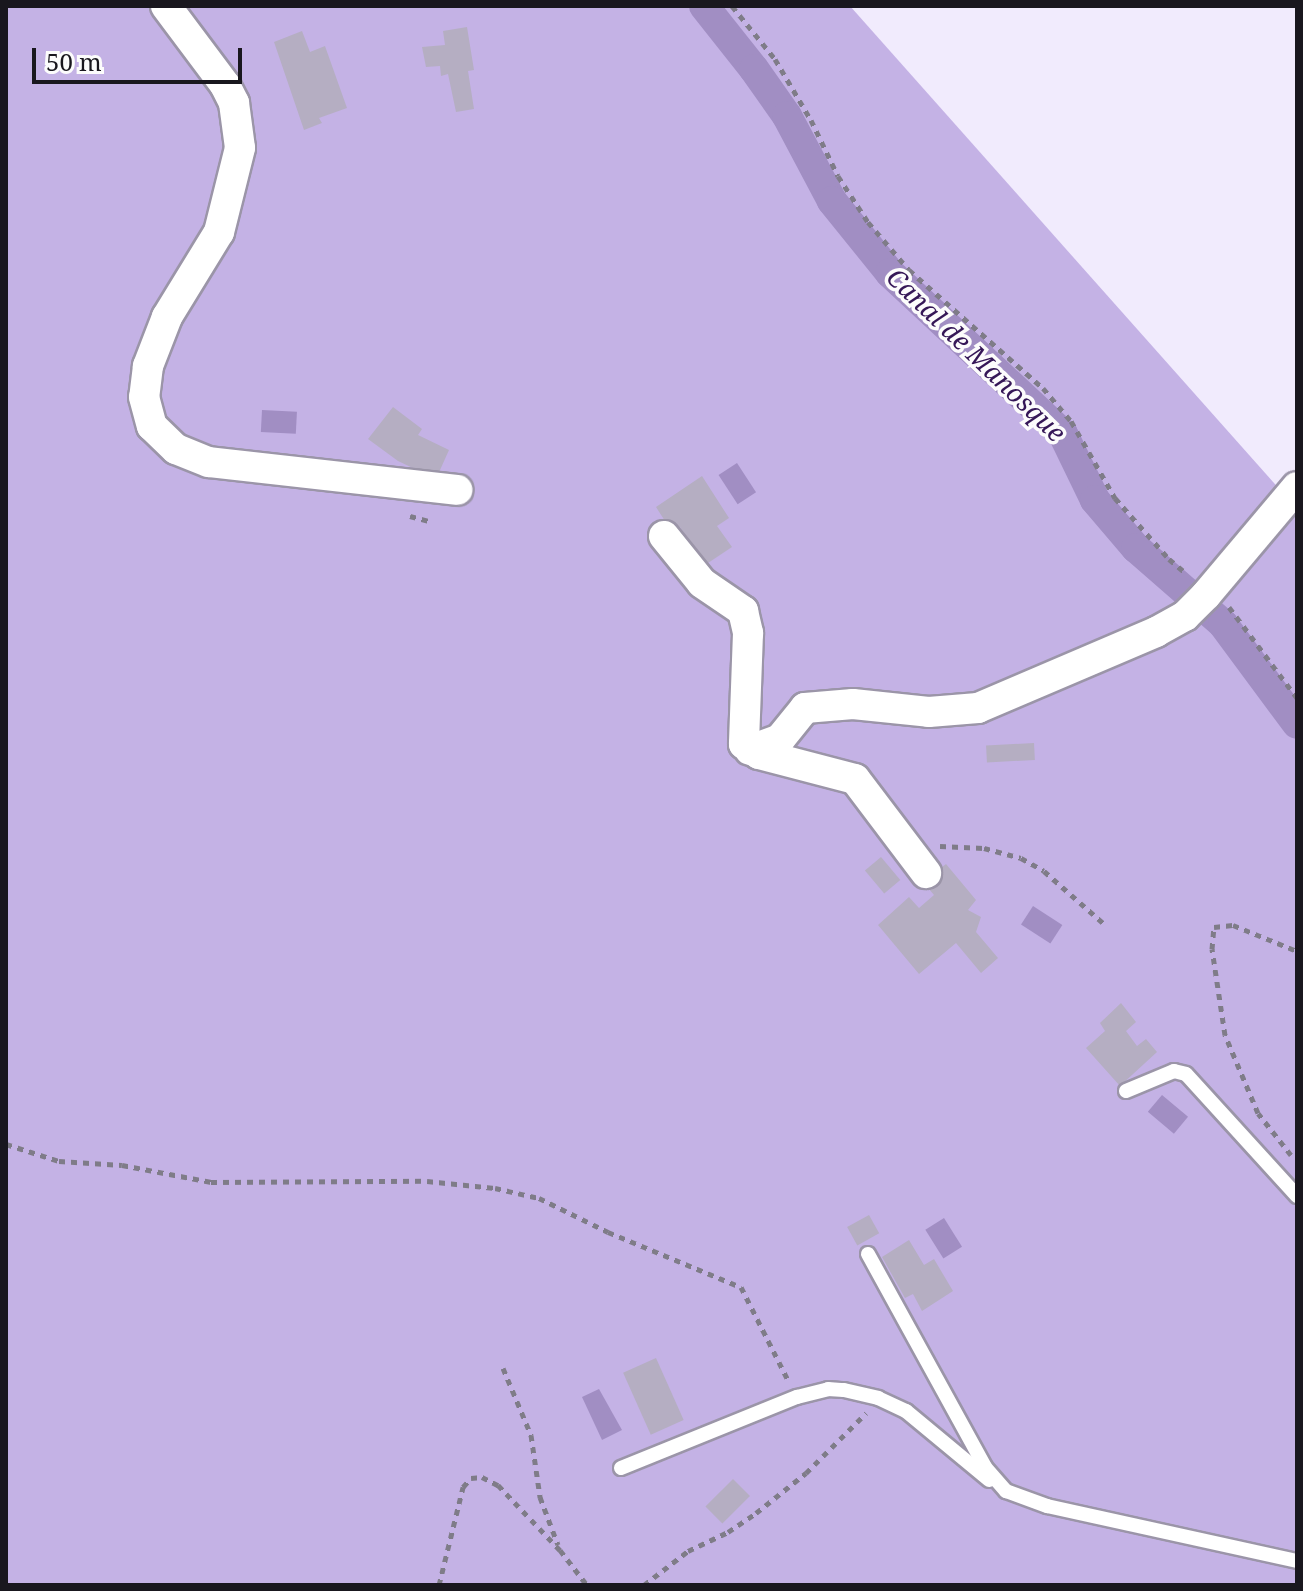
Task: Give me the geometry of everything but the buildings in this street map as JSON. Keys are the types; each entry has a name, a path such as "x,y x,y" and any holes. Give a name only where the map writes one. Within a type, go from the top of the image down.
{"street":[{"path":"166,6 225,85 234,103 240,148 219,232 167,317 148,366 144,397 152,426 176,449 209,462 457,490"},
{"path":"750,750 777,741 799,712 816,706 853,704 929,712 978,708 1134,643 1201,600 1297,487"},
{"path":"664,536 702,583 743,611 748,633 742,735 750,750 855,779 926,873"}],"lane":[{"path":"1126,1091 1174,1071 1186,1074 1297,1196"},
{"path":"868,1254 985,1467 1006,1491"},
{"path":"621,1468 797,1397 828,1389 878,1398 919,1420 969,1465 1006,1491 1047,1506 1297,1561"}],"path":[{"path":"732,6 775,59 811,120 838,176 868,222 909,270 1043,388 1071,421 1123,508 1201,600 1239,619 1297,698"},
{"path":"895,832 920,844 984,848 1021,858 1044,871 1103,923"},
{"path":"1297,951 1233,925 1214,927 1212,949 1225,1035 1258,1113 1297,1162"},
{"path":"6,1144 59,1161 122,1165 211,1182 427,1181 495,1188 539,1198 608,1232 741,1287 797,1397"},
{"path":"503,1368 531,1435 540,1497 560,1550"},
{"path":"644,1585 688,1551 728,1532 769,1503 839,1442 878,1398"},
{"path":"439,1585 463,1487 471,1478 482,1477 498,1485 560,1550 587,1585"}],"shaded area":[{"path":"6,6 850,6 1297,509 1297,1585 6,1585"},
{"path":"262,410 297,412 296,434 261,432"},
{"path":"737,463 756,492 738,504 719,475"},
{"path":"1033,906 1062,925 1050,944 1021,924"},
{"path":"1162,1095 1188,1117 1174,1134 1148,1112"},
{"path":"944,1218 962,1247 943,1258 925,1230"},
{"path":"599,1389 622,1430 602,1440 582,1397"}],"waterway":[{"name":"Canal de Manosque","path":"704,6 787,116 832,201 890,273 1063,434 1095,500 1136,548 1223,624 1297,724"}]}
